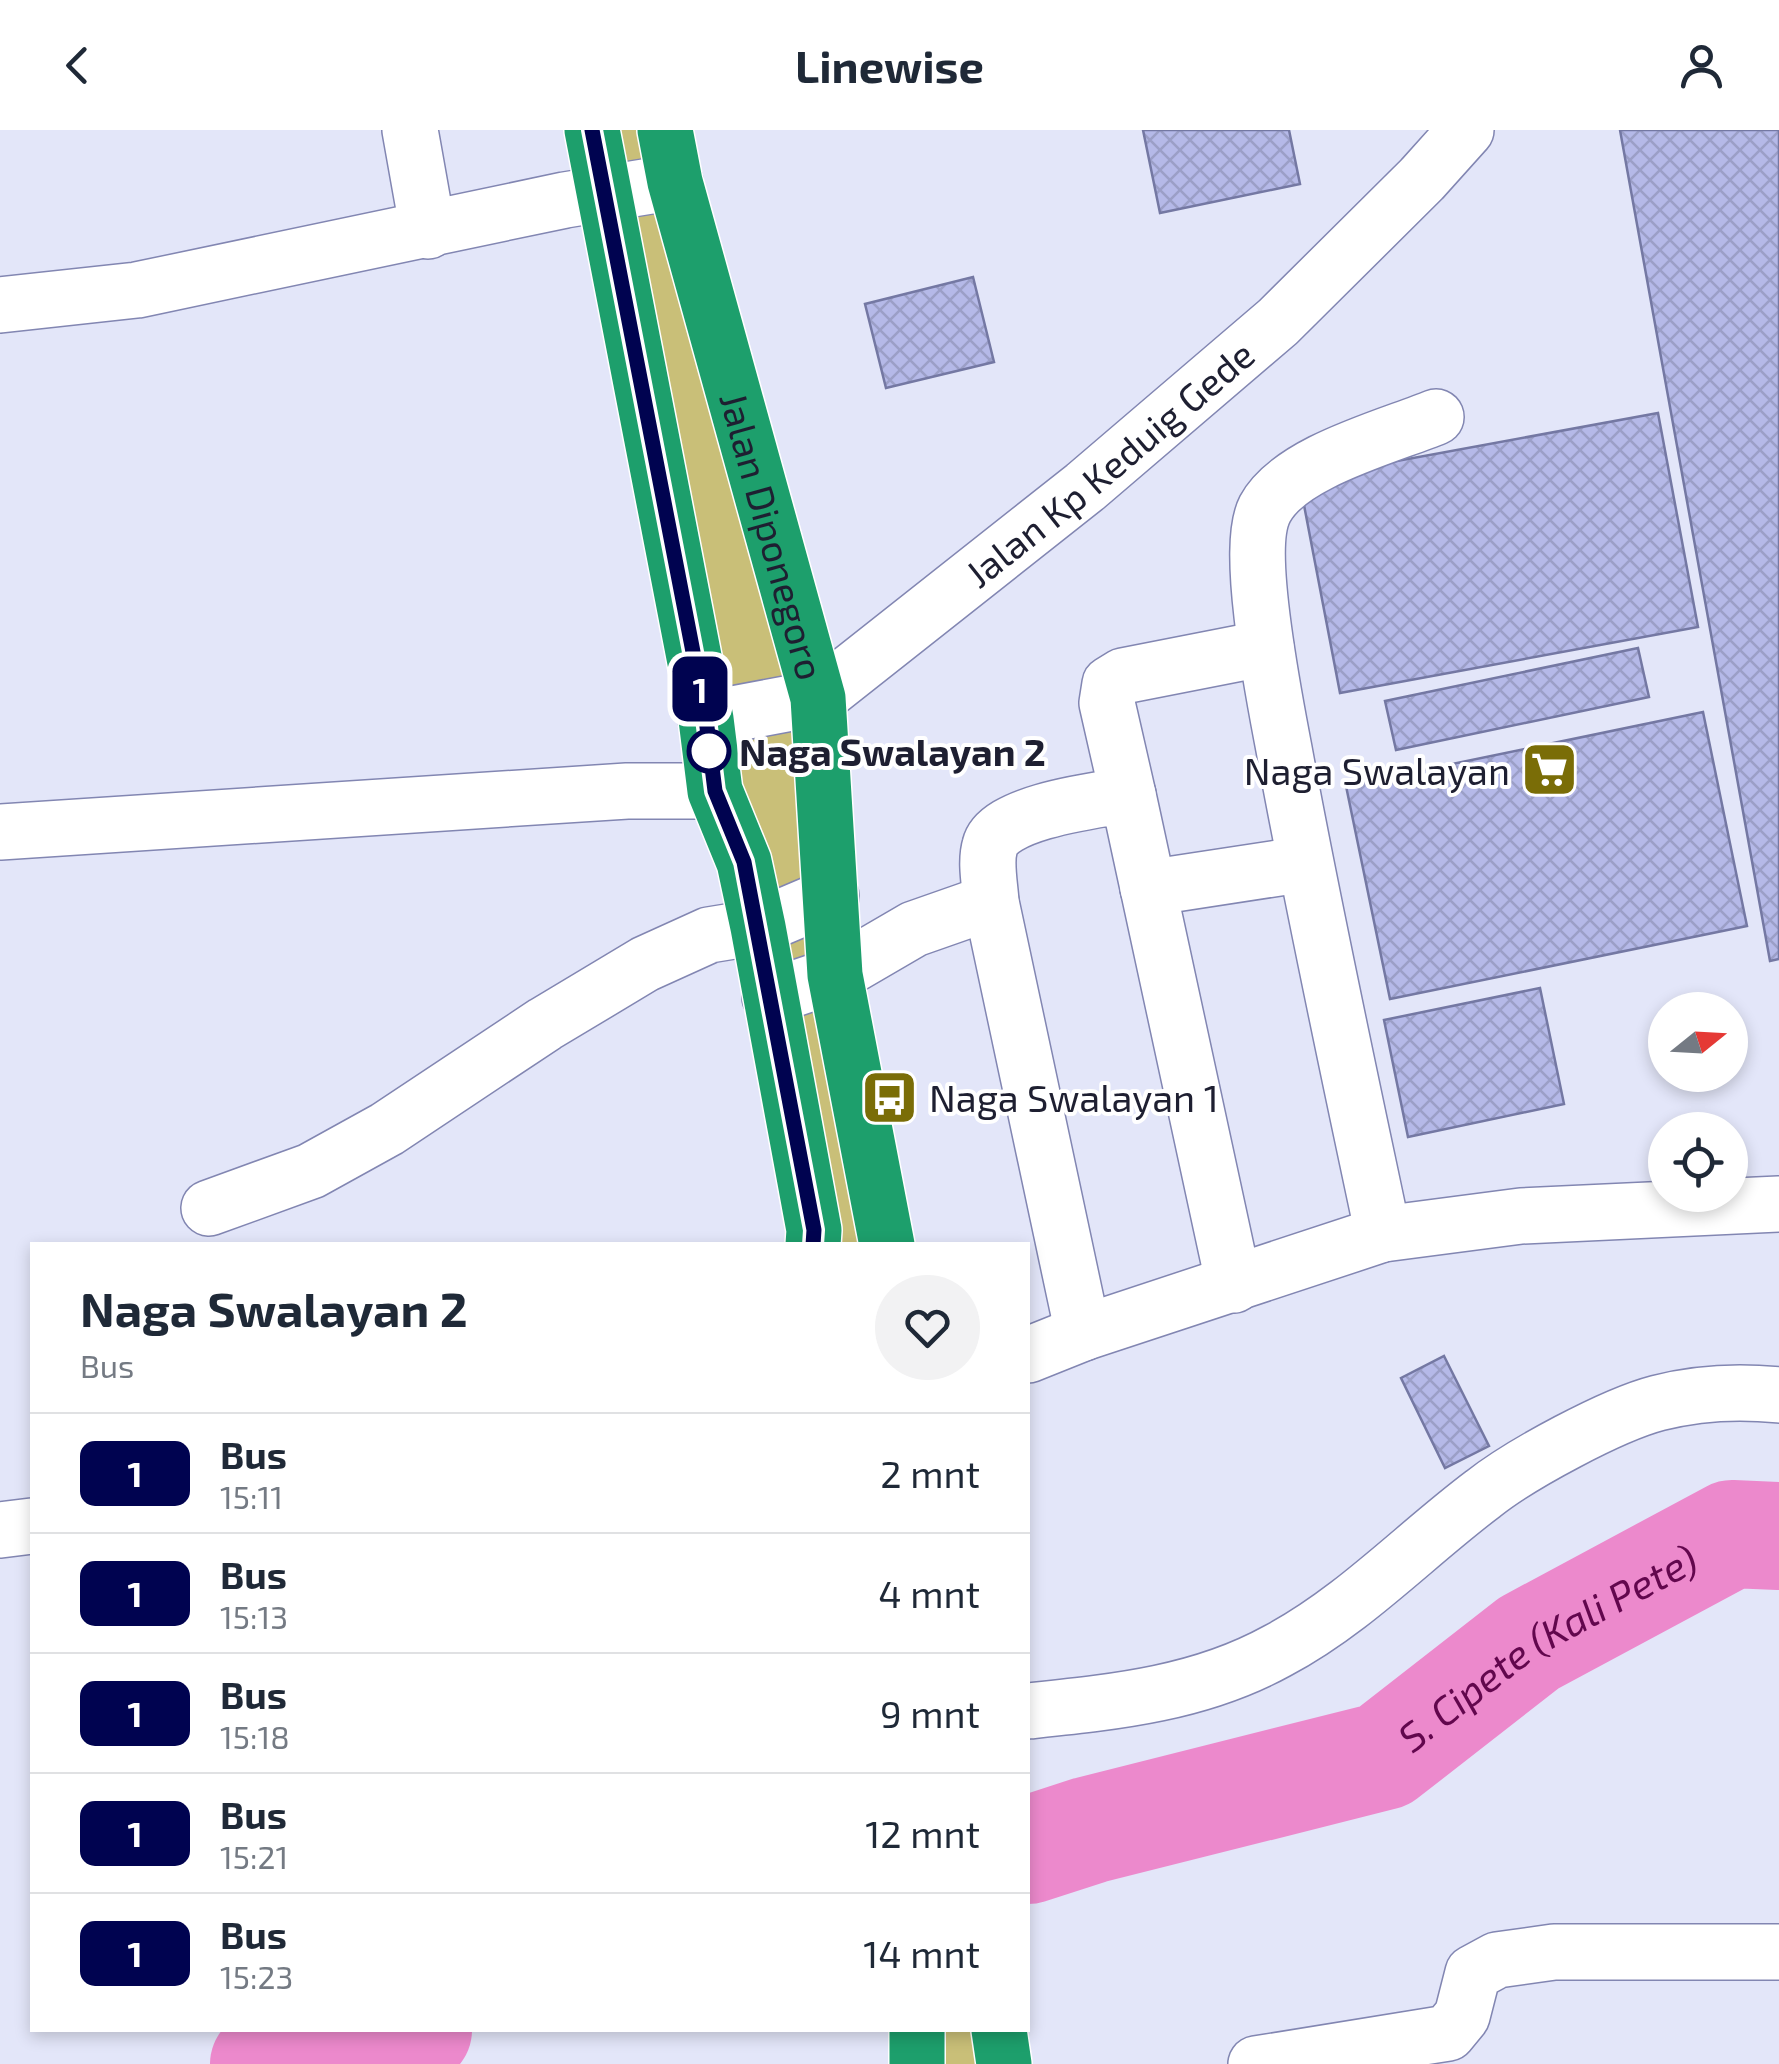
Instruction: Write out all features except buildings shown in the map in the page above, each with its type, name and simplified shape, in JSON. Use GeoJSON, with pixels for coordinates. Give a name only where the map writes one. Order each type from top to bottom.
{"type":"FeatureCollection","features":[{"type":"Feature","properties":{"kind":"highway"},"geometry":{"type":"LineString","coordinates":[[592,130],[706,719],[715,791],[744,862],[813,1242]]}},
{"type":"Feature","properties":{"kind":"highway","name":"Jalan Diponegoro"},"geometry":{"type":"LineString","coordinates":[[670,156],[818,698],[835,976],[886,1242]]}},
{"type":"Feature","properties":{"kind":"street"},"geometry":{"type":"LineString","coordinates":[[410,130],[428,231]]}},
{"type":"Feature","properties":{"kind":"street","name":"Jalan Kp Keduig Gede"},"geometry":{"type":"LineString","coordinates":[[706,719],[818,698],[1085,487],[1278,322],[1466,130]]}},
{"type":"Feature","properties":{"kind":"street"},"geometry":{"type":"LineString","coordinates":[[0,305],[137,290],[602,193],[670,156]]}},
{"type":"Feature","properties":{"kind":"street"},"geometry":{"type":"LineString","coordinates":[[1383,1234],[1305,864],[1266,648],[1258,539],[1264,510],[1282,485],[1306,469],[1436,417]]}},
{"type":"Feature","properties":{"kind":"street"},"geometry":{"type":"LineString","coordinates":[[1234,1285],[1107,703],[1110,684],[1123,676],[1266,648]]}},
{"type":"Feature","properties":{"kind":"street"},"geometry":{"type":"LineString","coordinates":[[0,832],[626,792],[715,791]]}},
{"type":"Feature","properties":{"kind":"street"},"geometry":{"type":"LineString","coordinates":[[1083,1333],[991,902],[989,848],[996,833],[1008,824],[1079,802],[1128,795]]}},
{"type":"Feature","properties":{"kind":"street"},"geometry":{"type":"LineString","coordinates":[[1148,888],[1305,864]]}},
{"type":"Feature","properties":{"kind":"street"},"geometry":{"type":"LineString","coordinates":[[209,1208],[311,1170],[387,1129],[545,1024],[645,964],[709,935],[758,927],[831,896]]}},
{"type":"Feature","properties":{"kind":"street"},"geometry":{"type":"LineString","coordinates":[[770,998],[835,976],[914,929],[991,902]]}},
{"type":"Feature","properties":{"kind":"street"},"geometry":{"type":"LineString","coordinates":[[1030,1354],[1383,1234],[1521,1216],[1779,1204]]}},
{"type":"Feature","properties":{"kind":"street"},"geometry":{"type":"LineString","coordinates":[[1030,1711],[1131,1701],[1214,1680],[1279,1651],[1348,1604],[1486,1491],[1576,1438],[1657,1403],[1742,1391],[1779,1395]]}},
{"type":"Feature","properties":{"kind":"street"},"geometry":{"type":"LineString","coordinates":[[0,1530],[30,1526]]}},
{"type":"Feature","properties":{"kind":"street"},"geometry":{"type":"LineString","coordinates":[[1256,2064],[1448,2033],[1462,2016],[1473,1974],[1497,1960],[1554,1952],[1779,1952]]}},
{"type":"Feature","properties":{"kind":"shaded area"},"geometry":{"type":"Polygon","coordinates":[[[592,130],[665,130],[818,698],[887,1242],[812,1242],[592,130]]]}},
{"type":"Feature","properties":{"kind":"shaded area"},"geometry":{"type":"Polygon","coordinates":[[[917,2032],[999,2032],[1004,2064],[917,2064],[917,2032]]]}},
{"type":"Feature","properties":{"kind":"waterway","name":"S. Cipete (Kali Pete)"},"geometry":{"type":"LineString","coordinates":[[1030,1849],[1090,1830],[1384,1756],[1529,1643],[1732,1534],[1779,1536]]}},
{"type":"Feature","properties":{"kind":"waterway","name":"S. Cipete (Kali Pete)"},"geometry":{"type":"LineString","coordinates":[[264,2064],[409,2032]]}},
{"type":"Feature","properties":{"kind":"bus line","name":"1"},"geometry":{"type":"LineString","coordinates":[[592,130],[706,719],[715,791],[744,862],[813,1242]]}},
{"type":"Feature","properties":{"kind":"place","name":"Naga Swalayan 2"},"geometry":{"type":"Point","coordinates":[709,751]}},
{"type":"Feature","properties":{"kind":"place","name":"Naga Swalayan"},"geometry":{"type":"Point","coordinates":[1549,770]}},
{"type":"Feature","properties":{"kind":"place","name":"Naga Swalayan 1"},"geometry":{"type":"Point","coordinates":[890,1097]}}]}
